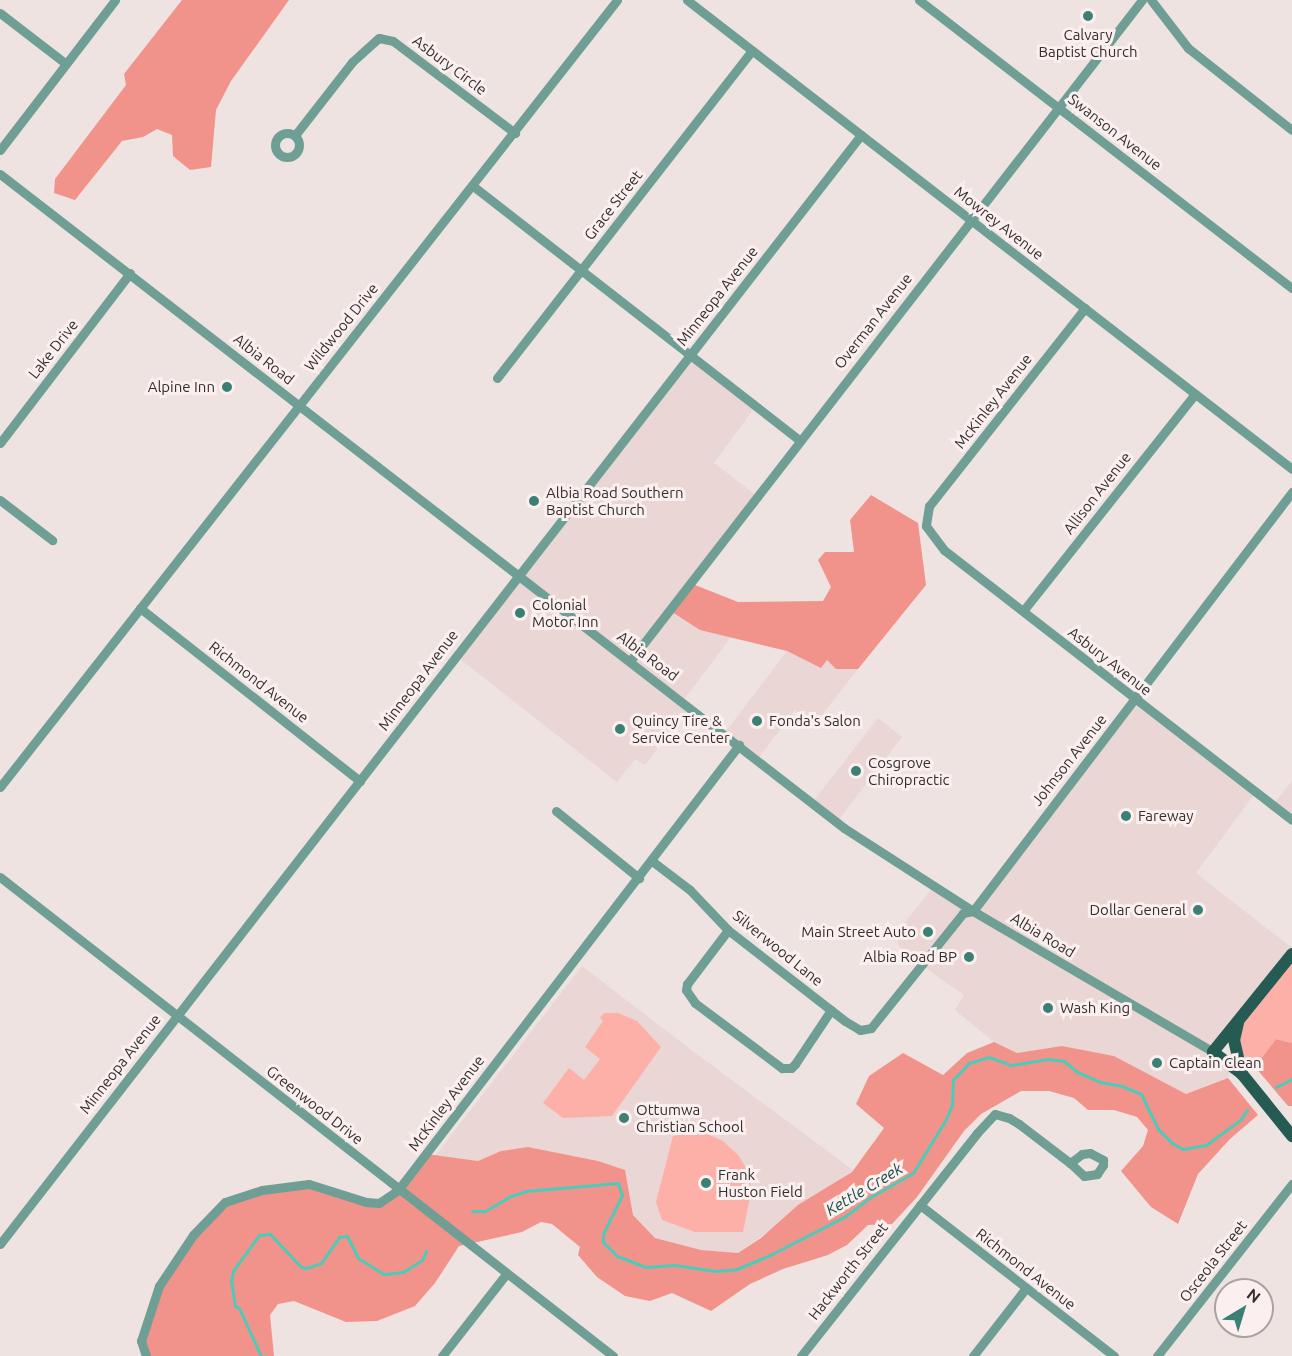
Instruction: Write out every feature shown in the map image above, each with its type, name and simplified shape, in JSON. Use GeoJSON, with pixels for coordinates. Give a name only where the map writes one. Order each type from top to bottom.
{"type":"FeatureCollection","features":[{"type":"Feature","properties":{"kind":"main road"},"geometry":{"type":"LineString","coordinates":[[1213,1052],[1292,954]]}},
{"type":"Feature","properties":{"kind":"main road"},"geometry":{"type":"LineString","coordinates":[[1239,1018],[1234,1040],[1242,1074]]}},
{"type":"Feature","properties":{"kind":"main road","name":"Albia Road"},"geometry":{"type":"LineString","coordinates":[[1213,1052],[1242,1074],[1292,1136]]}},
{"type":"Feature","properties":{"kind":"street"},"geometry":{"type":"LineString","coordinates":[[0,150],[115,0]]}},
{"type":"Feature","properties":{"kind":"street","name":"Wildwood Drive"},"geometry":{"type":"LineString","coordinates":[[0,787],[617,0]]}},
{"type":"Feature","properties":{"kind":"street","name":"Mowrey Avenue"},"geometry":{"type":"LineString","coordinates":[[687,0],[1292,469]]}},
{"type":"Feature","properties":{"kind":"street","name":"Swanson Avenue"},"geometry":{"type":"LineString","coordinates":[[919,0],[1292,288]]}},
{"type":"Feature","properties":{"kind":"street","name":"Overman Avenue"},"geometry":{"type":"LineString","coordinates":[[630,661],[1142,0]]}},
{"type":"Feature","properties":{"kind":"street"},"geometry":{"type":"LineString","coordinates":[[1151,0],[1188,48],[1292,130]]}},
{"type":"Feature","properties":{"kind":"street"},"geometry":{"type":"LineString","coordinates":[[0,13],[65,63]]}},
{"type":"Feature","properties":{"kind":"street","name":"Asbury Circle"},"geometry":{"type":"LineString","coordinates":[[296,134],[352,62],[379,38],[393,41],[515,133]]}},
{"type":"Feature","properties":{"kind":"street","name":"Grace Street"},"geometry":{"type":"LineString","coordinates":[[497,378],[752,50]]}},
{"type":"Feature","properties":{"kind":"street","name":"Minneopa Avenue"},"geometry":{"type":"LineString","coordinates":[[0,1244],[517,575],[690,357],[861,135]]}},
{"type":"Feature","properties":{"kind":"street","name":"Albia Road"},"geometry":{"type":"LineString","coordinates":[[0,174],[844,828],[973,911],[1213,1052]]}},
{"type":"Feature","properties":{"kind":"street"},"geometry":{"type":"LineString","coordinates":[[473,186],[799,440]]}},
{"type":"Feature","properties":{"kind":"street","name":"Lake Drive"},"geometry":{"type":"LineString","coordinates":[[0,442],[130,273]]}},
{"type":"Feature","properties":{"kind":"street","name":"McKinley Avenue"},"geometry":{"type":"LineString","coordinates":[[926,513],[1085,308]]}},
{"type":"Feature","properties":{"kind":"street","name":"Allison Avenue"},"geometry":{"type":"LineString","coordinates":[[1023,611],[1194,394]]}},
{"type":"Feature","properties":{"kind":"street","name":"Johnson Avenue"},"geometry":{"type":"LineString","coordinates":[[860,1030],[871,1028],[963,913],[973,911],[1292,492]]}},
{"type":"Feature","properties":{"kind":"street"},"geometry":{"type":"LineString","coordinates":[[0,500],[52,540]]}},
{"type":"Feature","properties":{"kind":"street","name":"Asbury Avenue"},"geometry":{"type":"LineString","coordinates":[[926,513],[926,526],[944,550],[1292,820]]}},
{"type":"Feature","properties":{"kind":"street","name":"Richmond Avenue"},"geometry":{"type":"LineString","coordinates":[[140,608],[360,781]]}},
{"type":"Feature","properties":{"kind":"street","name":"McKinley Avenue"},"geometry":{"type":"LineString","coordinates":[[146,1356],[141,1341],[159,1286],[193,1235],[225,1202],[262,1190],[309,1184],[366,1202],[379,1203],[398,1190],[739,745]]}},
{"type":"Feature","properties":{"kind":"street"},"geometry":{"type":"LineString","coordinates":[[556,811],[639,878]]}},
{"type":"Feature","properties":{"kind":"street","name":"Silverwood Lane"},"geometry":{"type":"LineString","coordinates":[[652,861],[695,895],[729,930],[860,1030]]}},
{"type":"Feature","properties":{"kind":"street","name":"Greenwood Drive"},"geometry":{"type":"LineString","coordinates":[[0,877],[613,1356]]}},
{"type":"Feature","properties":{"kind":"street"},"geometry":{"type":"LineString","coordinates":[[729,930],[687,984],[686,990],[695,1003],[782,1068],[791,1068],[795,1064],[831,1010]]}},
{"type":"Feature","properties":{"kind":"street","name":"Hackworth Street"},"geometry":{"type":"LineString","coordinates":[[801,1356],[986,1122],[995,1114],[1009,1118],[1070,1163]]}},
{"type":"Feature","properties":{"kind":"street","name":"Osceola Street"},"geometry":{"type":"LineString","coordinates":[[1157,1356],[1292,1184]]}},
{"type":"Feature","properties":{"kind":"street","name":"Richmond Avenue"},"geometry":{"type":"LineString","coordinates":[[920,1205],[1114,1356]]}},
{"type":"Feature","properties":{"kind":"street"},"geometry":{"type":"LineString","coordinates":[[442,1356],[506,1274]]}},
{"type":"Feature","properties":{"kind":"street"},"geometry":{"type":"LineString","coordinates":[[973,1356],[1026,1288]]}},
{"type":"Feature","properties":{"kind":"shaded area"},"geometry":{"type":"Polygon","coordinates":[[[182,0],[289,0],[231,81],[216,110],[211,167],[190,170],[173,156],[172,135],[157,129],[143,137],[122,141],[75,200],[54,193],[55,179],[126,85],[124,74],[182,0]]]}},
{"type":"Feature","properties":{"kind":"shaded area"},"geometry":{"type":"Polygon","coordinates":[[[689,357],[755,407],[714,463],[757,496],[692,577],[700,630],[732,636],[683,701],[690,708],[645,765],[635,759],[617,782],[456,656],[689,357]]]}},
{"type":"Feature","properties":{"kind":"shaded area"},"geometry":{"type":"Polygon","coordinates":[[[871,495],[918,523],[926,585],[858,669],[836,669],[827,660],[821,668],[787,651],[700,630],[669,610],[690,583],[738,602],[823,601],[831,587],[818,560],[825,552],[854,552],[850,520],[871,495]]]}},
{"type":"Feature","properties":{"kind":"shaded area"},"geometry":{"type":"Polygon","coordinates":[[[787,651],[821,667],[827,660],[836,669],[858,669],[814,725],[795,710],[757,760],[724,734],[787,651]]]}},
{"type":"Feature","properties":{"kind":"shaded area"},"geometry":{"type":"Polygon","coordinates":[[[1135,700],[1258,789],[1196,873],[1292,948],[1292,954],[1213,1052],[1233,1067],[1228,1078],[1186,1094],[1114,1056],[1062,1046],[1017,1053],[994,1042],[955,1010],[964,995],[907,955],[899,946],[895,935],[934,886],[973,911],[1135,700]]]}},
{"type":"Feature","properties":{"kind":"shaded area"},"geometry":{"type":"Polygon","coordinates":[[[878,718],[902,737],[837,822],[812,803],[878,718]]]}},
{"type":"Feature","properties":{"kind":"shaded area"},"geometry":{"type":"Polygon","coordinates":[[[1292,781],[1292,820],[1273,805],[1292,781]]]}},
{"type":"Feature","properties":{"kind":"shaded area"},"geometry":{"type":"Polygon","coordinates":[[[1292,954],[1292,1043],[1276,1039],[1255,1067],[1239,1051],[1240,1018],[1292,954]]]}},
{"type":"Feature","properties":{"kind":"shaded area","name":"Ottumwa Christian School"},"geometry":{"type":"Polygon","coordinates":[[[582,966],[853,1170],[738,1253],[701,1250],[655,1238],[633,1215],[625,1171],[598,1161],[528,1147],[478,1161],[435,1156],[582,966]]]}},
{"type":"Feature","properties":{"kind":"shaded area"},"geometry":{"type":"Polygon","coordinates":[[[604,1013],[618,1013],[637,1021],[661,1047],[612,1116],[563,1118],[543,1103],[569,1068],[584,1080],[600,1059],[585,1047],[603,1021],[600,1018],[604,1013]]]}},
{"type":"Feature","properties":{"kind":"shaded area"},"geometry":{"type":"Polygon","coordinates":[[[1276,1039],[1292,1043],[1292,1106],[1288,1106],[1255,1067],[1276,1039]]]}},
{"type":"Feature","properties":{"kind":"shaded area"},"geometry":{"type":"Polygon","coordinates":[[[994,1042],[1017,1053],[1062,1046],[1114,1056],[1186,1094],[1228,1078],[1258,1115],[1230,1139],[1198,1174],[1178,1224],[1151,1207],[1121,1171],[1143,1146],[1148,1130],[1137,1117],[1114,1110],[1088,1110],[1074,1098],[1049,1091],[1021,1091],[981,1114],[964,1131],[917,1197],[892,1224],[868,1225],[847,1245],[828,1255],[783,1269],[750,1284],[711,1311],[672,1293],[650,1301],[625,1296],[597,1277],[578,1255],[580,1247],[552,1224],[541,1222],[522,1232],[459,1246],[435,1283],[415,1306],[377,1321],[346,1322],[294,1301],[278,1304],[270,1315],[274,1356],[146,1356],[141,1341],[149,1311],[175,1259],[225,1202],[309,1184],[379,1203],[426,1154],[478,1161],[501,1151],[528,1147],[598,1161],[625,1170],[633,1215],[655,1238],[701,1250],[738,1253],[761,1238],[798,1205],[852,1172],[884,1128],[856,1104],[869,1076],[903,1053],[943,1075],[967,1053],[994,1042]]]}},
{"type":"Feature","properties":{"kind":"shaded area","name":"Frank Huston Field"},"geometry":{"type":"Polygon","coordinates":[[[705,1133],[723,1141],[739,1156],[749,1173],[751,1192],[743,1232],[695,1232],[662,1220],[656,1202],[673,1136],[705,1133]]]}},
{"type":"Feature","properties":{"kind":"waterway","name":"Kettle Creek"},"geometry":{"type":"LineString","coordinates":[[472,1211],[485,1211],[511,1196],[526,1191],[618,1183],[622,1195],[603,1234],[603,1242],[617,1256],[645,1267],[675,1265],[716,1271],[737,1269],[770,1255],[846,1216],[869,1198],[913,1173],[945,1121],[952,1105],[953,1080],[969,1063],[989,1057],[1011,1065],[1048,1059],[1064,1061],[1077,1072],[1100,1082],[1122,1086],[1141,1094],[1158,1129],[1172,1143],[1183,1149],[1206,1145],[1240,1120],[1247,1110]]}},
{"type":"Feature","properties":{"kind":"waterway","name":"Kettle Creek"},"geometry":{"type":"LineString","coordinates":[[1276,1087],[1292,1079]]}},
{"type":"Feature","properties":{"kind":"waterway","name":"Kettle Creek"},"geometry":{"type":"LineString","coordinates":[[261,1356],[239,1308],[235,1306],[231,1282],[233,1271],[259,1235],[270,1234],[301,1267],[306,1268],[321,1263],[339,1237],[347,1236],[358,1258],[384,1274],[403,1272],[422,1260],[426,1251]]}},
{"type":"Feature","properties":{"kind":"place","name":"Calvary Baptist Church"},"geometry":{"type":"Point","coordinates":[1088,16]}},
{"type":"Feature","properties":{"kind":"place","name":"Alpine Inn"},"geometry":{"type":"Point","coordinates":[227,387]}},
{"type":"Feature","properties":{"kind":"place","name":"Albia Road Southern Baptist Church"},"geometry":{"type":"Point","coordinates":[534,501]}},
{"type":"Feature","properties":{"kind":"place","name":"Colonial Motor Inn"},"geometry":{"type":"Point","coordinates":[520,613]}},
{"type":"Feature","properties":{"kind":"place","name":"Fonda's Salon"},"geometry":{"type":"Point","coordinates":[757,721]}},
{"type":"Feature","properties":{"kind":"place","name":"Quincy Tire & Service Center"},"geometry":{"type":"Point","coordinates":[620,729]}},
{"type":"Feature","properties":{"kind":"place","name":"Cosgrove Chiropractic"},"geometry":{"type":"Point","coordinates":[856,771]}},
{"type":"Feature","properties":{"kind":"place","name":"Fareway"},"geometry":{"type":"Point","coordinates":[1126,816]}},
{"type":"Feature","properties":{"kind":"place","name":"Dollar General"},"geometry":{"type":"Point","coordinates":[1198,910]}},
{"type":"Feature","properties":{"kind":"place","name":"Main Street Auto"},"geometry":{"type":"Point","coordinates":[928,932]}},
{"type":"Feature","properties":{"kind":"place","name":"Albia Road BP"},"geometry":{"type":"Point","coordinates":[969,957]}},
{"type":"Feature","properties":{"kind":"place","name":"Wash King"},"geometry":{"type":"Point","coordinates":[1048,1008]}},
{"type":"Feature","properties":{"kind":"place","name":"Captain Clean"},"geometry":{"type":"Point","coordinates":[1157,1063]}},
{"type":"Feature","properties":{"kind":"place","name":"Ottumwa Christian School"},"geometry":{"type":"Point","coordinates":[624,1118]}},
{"type":"Feature","properties":{"kind":"place","name":"Frank Huston Field"},"geometry":{"type":"Point","coordinates":[706,1183]}}]}
